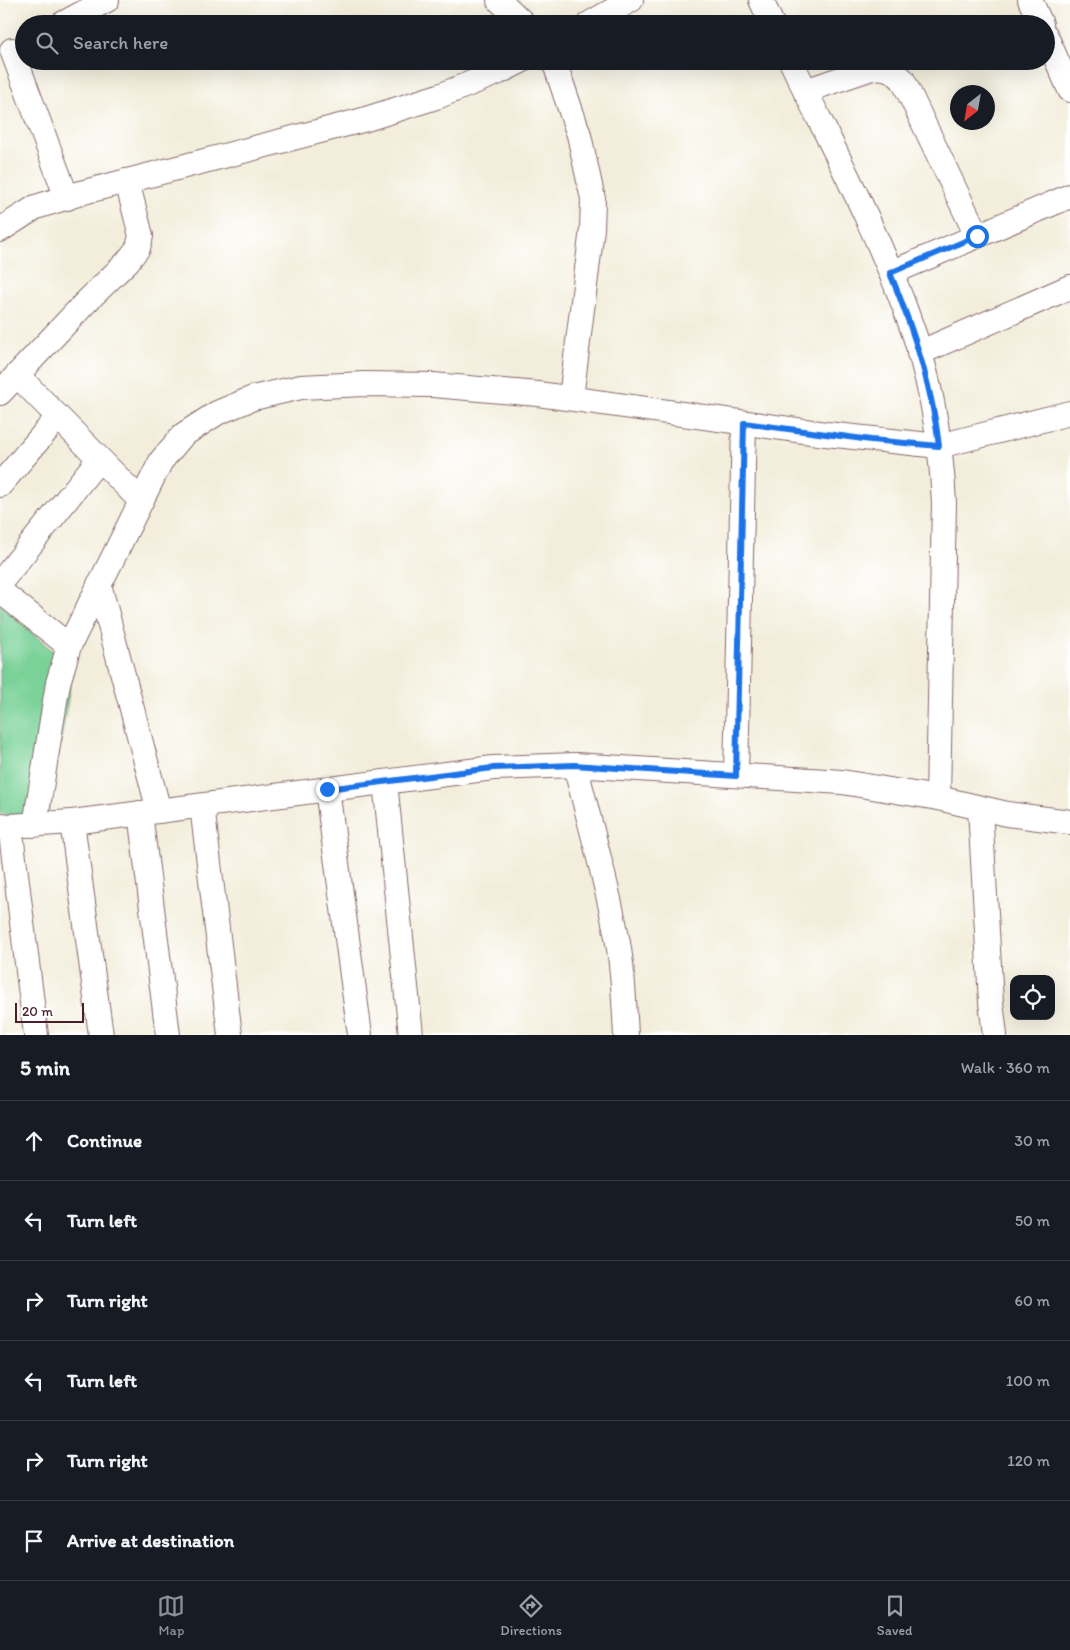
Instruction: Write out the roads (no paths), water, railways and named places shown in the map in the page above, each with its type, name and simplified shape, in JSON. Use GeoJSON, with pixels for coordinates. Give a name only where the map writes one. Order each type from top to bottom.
{"type":"FeatureCollection","features":[{"type":"Feature","properties":{"kind":"street"},"geometry":{"type":"LineString","coordinates":[[79,15],[107,0]]}},
{"type":"Feature","properties":{"kind":"street"},"geometry":{"type":"LineString","coordinates":[[499,0],[515,15]]}},
{"type":"Feature","properties":{"kind":"street"},"geometry":{"type":"LineString","coordinates":[[761,0],[768,15]]}},
{"type":"Feature","properties":{"kind":"street"},"geometry":{"type":"LineString","coordinates":[[1030,0],[1037,15]]}},
{"type":"Feature","properties":{"kind":"street"},"geometry":{"type":"LineString","coordinates":[[601,15],[617,3]]}},
{"type":"Feature","properties":{"kind":"street"},"geometry":{"type":"LineString","coordinates":[[1055,56],[1070,90]]}},
{"type":"Feature","properties":{"kind":"street"},"geometry":{"type":"LineString","coordinates":[[19,70],[66,198]]}},
{"type":"Feature","properties":{"kind":"street"},"geometry":{"type":"LineString","coordinates":[[0,230],[36,207],[127,181],[363,120],[439,96],[503,70]]}},
{"type":"Feature","properties":{"kind":"street"},"geometry":{"type":"LineString","coordinates":[[557,70],[579,135],[593,199],[592,229],[571,398]]}},
{"type":"Feature","properties":{"kind":"street"},"geometry":{"type":"LineString","coordinates":[[794,70],[846,172],[908,315],[937,426],[944,504],[938,798]]}},
{"type":"Feature","properties":{"kind":"street"},"geometry":{"type":"LineString","coordinates":[[805,91],[866,70]]}},
{"type":"Feature","properties":{"kind":"street"},"geometry":{"type":"LineString","coordinates":[[890,70],[903,80],[977,236]]}},
{"type":"Feature","properties":{"kind":"street"},"geometry":{"type":"LineString","coordinates":[[0,393],[127,262],[138,248],[141,236],[127,181]]}},
{"type":"Feature","properties":{"kind":"street"},"geometry":{"type":"LineString","coordinates":[[890,273],[1070,196]]}},
{"type":"Feature","properties":{"kind":"street"},"geometry":{"type":"LineString","coordinates":[[919,352],[1070,287]]}},
{"type":"Feature","properties":{"kind":"street"},"geometry":{"type":"LineString","coordinates":[[17,375],[141,501]]}},
{"type":"Feature","properties":{"kind":"street"},"geometry":{"type":"LineString","coordinates":[[35,825],[58,683],[68,646],[161,461],[183,435],[217,412],[253,398],[302,387],[364,384],[433,385],[538,394],[871,440],[939,446],[1070,413]]}},
{"type":"Feature","properties":{"kind":"street"},"geometry":{"type":"LineString","coordinates":[[0,485],[58,417]]}},
{"type":"Feature","properties":{"kind":"street"},"geometry":{"type":"LineString","coordinates":[[736,776],[744,423]]}},
{"type":"Feature","properties":{"kind":"street"},"geometry":{"type":"LineString","coordinates":[[0,583],[99,458]]}},
{"type":"Feature","properties":{"kind":"street"},"geometry":{"type":"LineString","coordinates":[[99,584],[149,812],[168,1035]]}},
{"type":"Feature","properties":{"kind":"street"},"geometry":{"type":"LineString","coordinates":[[0,591],[68,646]]}},
{"type":"Feature","properties":{"kind":"street"},"geometry":{"type":"LineString","coordinates":[[574,765],[603,874],[616,934],[624,990],[626,1035]]}},
{"type":"Feature","properties":{"kind":"street"},"geometry":{"type":"LineString","coordinates":[[36,1035],[5,826],[72,822],[493,768],[574,765],[842,782],[938,798],[1007,814],[1070,822]]}},
{"type":"Feature","properties":{"kind":"street"},"geometry":{"type":"LineString","coordinates":[[385,782],[411,1035]]}},
{"type":"Feature","properties":{"kind":"street"},"geometry":{"type":"LineString","coordinates":[[327,789],[360,1035]]}},
{"type":"Feature","properties":{"kind":"street"},"geometry":{"type":"LineString","coordinates":[[202,806],[230,1035]]}},
{"type":"Feature","properties":{"kind":"street"},"geometry":{"type":"LineString","coordinates":[[980,808],[991,1002],[995,1035]]}},
{"type":"Feature","properties":{"kind":"street"},"geometry":{"type":"LineString","coordinates":[[72,822],[101,1035]]}}]}
